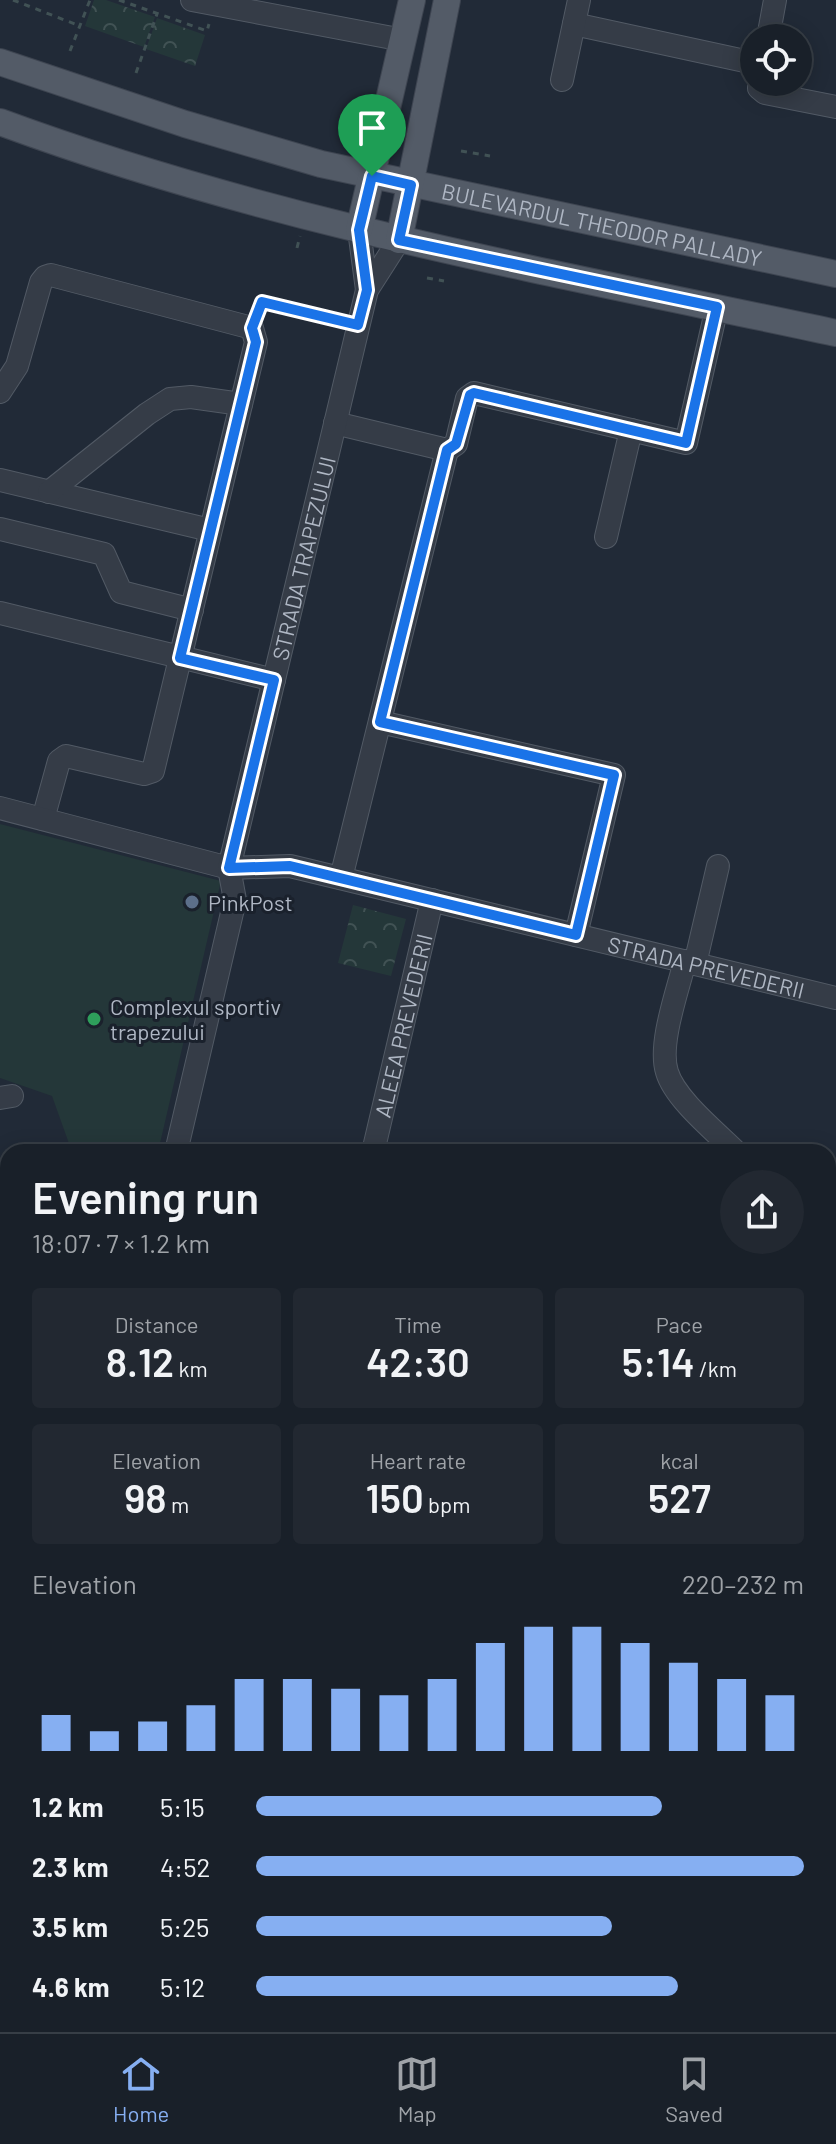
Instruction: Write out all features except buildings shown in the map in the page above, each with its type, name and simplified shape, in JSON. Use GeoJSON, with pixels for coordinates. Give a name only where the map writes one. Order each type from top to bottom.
{"type":"FeatureCollection","features":[{"type":"Feature","properties":{"kind":"main road"},"geometry":{"type":"LineString","coordinates":[[359,230],[412,0]]}},
{"type":"Feature","properties":{"kind":"main road"},"geometry":{"type":"LineString","coordinates":[[399,240],[447,0]]}},
{"type":"Feature","properties":{"kind":"main road","name":"BULEVARDUL THEODOR PALLADY"},"geometry":{"type":"LineString","coordinates":[[0,62],[185,124],[372,176],[836,274]]}},
{"type":"Feature","properties":{"kind":"main road"},"geometry":{"type":"LineString","coordinates":[[0,122],[164,177],[359,230],[836,333]]}},
{"type":"Feature","properties":{"kind":"street"},"geometry":{"type":"LineString","coordinates":[[192,0],[403,40]]}},
{"type":"Feature","properties":{"kind":"street"},"geometry":{"type":"LineString","coordinates":[[562,80],[579,0]]}},
{"type":"Feature","properties":{"kind":"street"},"geometry":{"type":"LineString","coordinates":[[771,24],[775,0]]}},
{"type":"Feature","properties":{"kind":"street"},"geometry":{"type":"LineString","coordinates":[[574,24],[740,60]]}},
{"type":"Feature","properties":{"kind":"street"},"geometry":{"type":"LineString","coordinates":[[780,96],[836,107]]}},
{"type":"Feature","properties":{"kind":"street","name":"STRADA TRAPEZULUI"},"geometry":{"type":"LineString","coordinates":[[359,230],[367,290]]}},
{"type":"Feature","properties":{"kind":"street","name":"STRADA TRAPEZULUI"},"geometry":{"type":"LineString","coordinates":[[178,1144],[235,900],[229,868],[358,325],[367,290],[399,240]]}},
{"type":"Feature","properties":{"kind":"street"},"geometry":{"type":"LineString","coordinates":[[0,392],[17,366],[41,282],[51,275],[252,328],[256,342],[153,771],[144,774],[66,756],[59,761],[43,819]]}},
{"type":"Feature","properties":{"kind":"street"},"geometry":{"type":"LineString","coordinates":[[341,878],[447,450],[456,444],[467,398],[474,393],[686,443],[717,307]]}},
{"type":"Feature","properties":{"kind":"street"},"geometry":{"type":"LineString","coordinates":[[49,492],[170,399],[191,397],[241,404]]}},
{"type":"Feature","properties":{"kind":"street"},"geometry":{"type":"LineString","coordinates":[[335,423],[447,450]]}},
{"type":"Feature","properties":{"kind":"street"},"geometry":{"type":"LineString","coordinates":[[606,537],[631,430]]}},
{"type":"Feature","properties":{"kind":"street"},"geometry":{"type":"LineString","coordinates":[[0,480],[210,530]]}},
{"type":"Feature","properties":{"kind":"street"},"geometry":{"type":"LineString","coordinates":[[0,529],[104,554],[121,592],[192,610]]}},
{"type":"Feature","properties":{"kind":"street"},"geometry":{"type":"LineString","coordinates":[[0,613],[274,680]]}},
{"type":"Feature","properties":{"kind":"street"},"geometry":{"type":"LineString","coordinates":[[380,722],[614,775],[576,935]]}},
{"type":"Feature","properties":{"kind":"street","name":"STRADA PREVEDERII"},"geometry":{"type":"LineString","coordinates":[[0,808],[229,868],[283,865],[836,998]]}},
{"type":"Feature","properties":{"kind":"street"},"geometry":{"type":"LineString","coordinates":[[718,866],[665,1050],[667,1075],[676,1090],[727,1144]]}},
{"type":"Feature","properties":{"kind":"street","name":"ALEEA PREVEDERII"},"geometry":{"type":"LineString","coordinates":[[375,1144],[432,900]]}},
{"type":"Feature","properties":{"kind":"path"},"geometry":{"type":"LineString","coordinates":[[13,0],[80,26]]}},
{"type":"Feature","properties":{"kind":"path"},"geometry":{"type":"LineString","coordinates":[[70,51],[90,0]]}},
{"type":"Feature","properties":{"kind":"path"},"geometry":{"type":"LineString","coordinates":[[119,0],[207,31],[218,5]]}},
{"type":"Feature","properties":{"kind":"path"},"geometry":{"type":"LineString","coordinates":[[136,73],[157,14]]}},
{"type":"Feature","properties":{"kind":"path"},"geometry":{"type":"LineString","coordinates":[[461,151],[490,156]]}},
{"type":"Feature","properties":{"kind":"path"},"geometry":{"type":"LineString","coordinates":[[427,278],[444,281]]}},
{"type":"Feature","properties":{"kind":"path"},"geometry":{"type":"LineString","coordinates":[[252,328],[262,302],[358,325]]}},
{"type":"Feature","properties":{"kind":"green space"},"geometry":{"type":"Polygon","coordinates":[[[94,0],[106,0],[155,17],[144,47],[85,26],[94,0]]]}},
{"type":"Feature","properties":{"kind":"green space"},"geometry":{"type":"Polygon","coordinates":[[[157,18],[205,35],[195,66],[146,49],[157,18]]]}},
{"type":"Feature","properties":{"kind":"green space","name":"Complexul sportiv trapezului"},"geometry":{"type":"Polygon","coordinates":[[[0,824],[221,881],[160,1144],[69,1144],[52,1096],[0,1078],[0,824]]]}},
{"type":"Feature","properties":{"kind":"green space"},"geometry":{"type":"Polygon","coordinates":[[[353,905],[406,919],[391,976],[338,963],[353,905]]]}},
{"type":"Feature","properties":{"kind":"place","name":"PinkPost"},"geometry":{"type":"Point","coordinates":[192,902]}},
{"type":"Feature","properties":{"kind":"place","name":"Complexul sportiv trapezului"},"geometry":{"type":"Point","coordinates":[94,1019]}},
{"type":"Feature","properties":{"kind":"route"},"geometry":{"type":"LineString","coordinates":[[372,176],[411,185],[399,240],[717,307],[686,443],[474,393],[467,398],[456,444],[447,450],[380,722],[614,775],[576,935],[290,866],[229,868],[274,680],[180,658],[256,342],[252,328],[262,302],[358,325],[367,290],[359,230],[372,176]]}}]}
